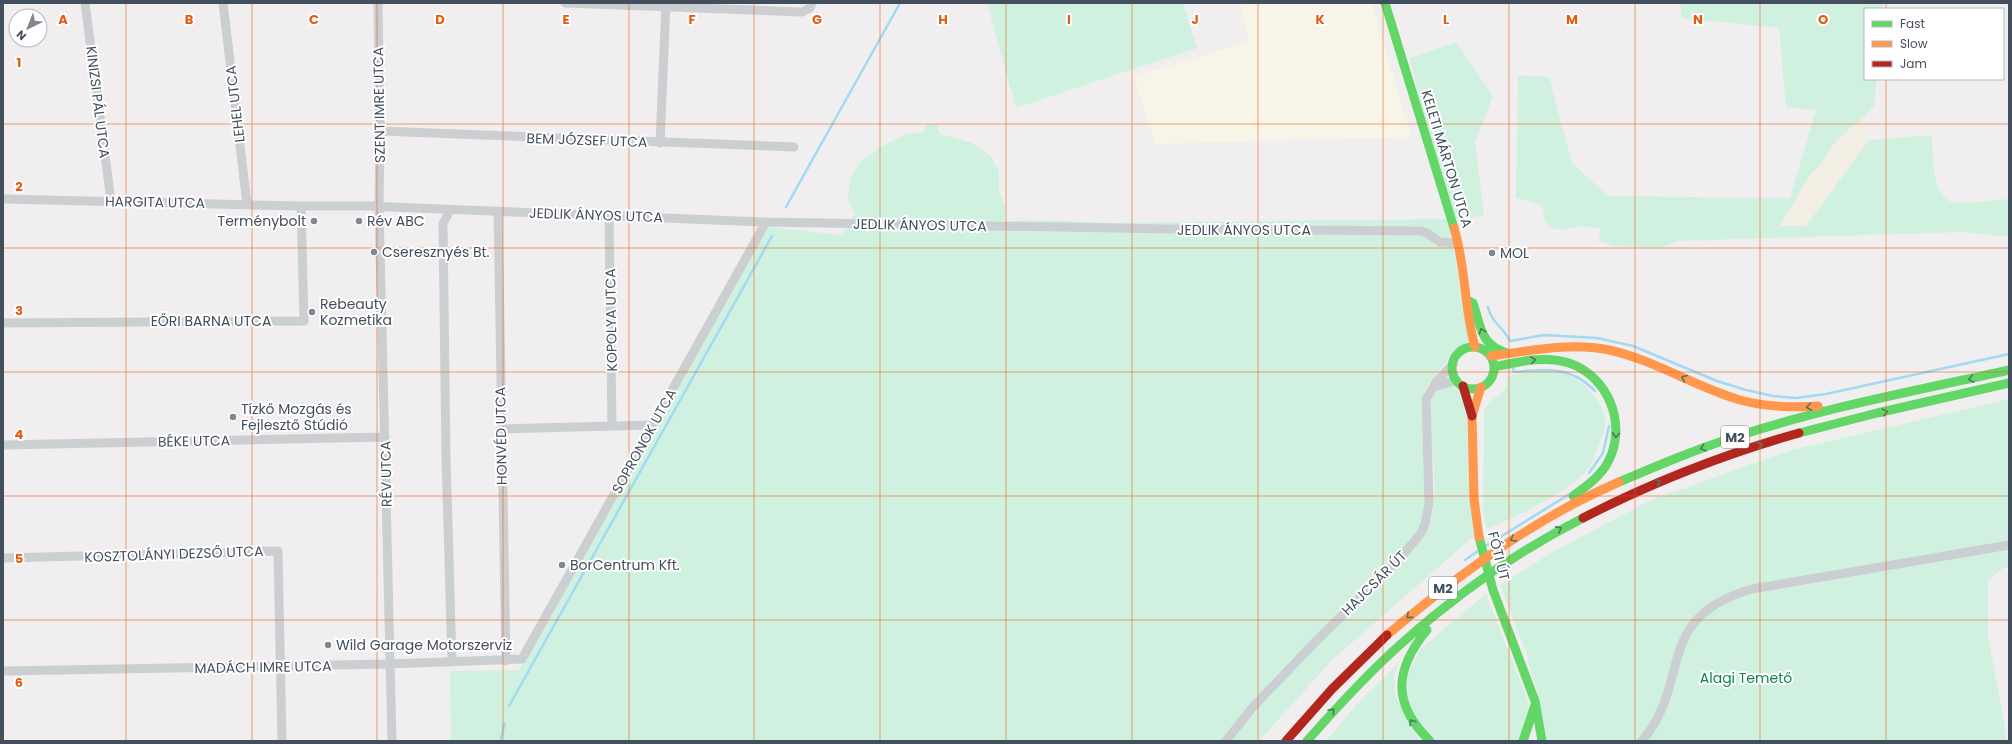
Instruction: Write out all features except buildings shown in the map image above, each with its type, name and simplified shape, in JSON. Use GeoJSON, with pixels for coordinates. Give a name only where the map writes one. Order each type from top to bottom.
{"type":"FeatureCollection","features":[{"type":"Feature","properties":{"kind":"main road","name":"KELETI MÁRTON UTCA"},"geometry":{"type":"LineString","coordinates":[[1385,3],[1429,143],[1458,243],[1471,347]]}},
{"type":"Feature","properties":{"kind":"main road"},"geometry":{"type":"LineString","coordinates":[[1466,300],[1473,303],[1485,340],[1497,350],[1507,353]]}},
{"type":"Feature","properties":{"kind":"main road"},"geometry":{"type":"LineString","coordinates":[[1491,356],[1566,345],[1593,347],[1637,358],[1713,391],[1751,404],[1794,409],[1837,403],[1862,404]]}},
{"type":"Feature","properties":{"kind":"main road"},"geometry":{"type":"LineString","coordinates":[[1460,383],[1473,389],[1481,387],[1490,381],[1494,367],[1491,356],[1487,351],[1471,347],[1459,352],[1453,364],[1453,371],[1460,383],[1472,416]]}},
{"type":"Feature","properties":{"kind":"main road"},"geometry":{"type":"LineString","coordinates":[[1494,367],[1550,359],[1567,362],[1589,373],[1599,383],[1611,400],[1615,412],[1616,437],[1610,459],[1593,480],[1547,518]]}},
{"type":"Feature","properties":{"kind":"main road","name":"M2"},"geometry":{"type":"LineString","coordinates":[[1286,741],[1350,670],[1412,613],[1442,589],[1494,551],[1547,518],[1612,484],[1676,457],[1740,435],[1862,404],[2009,370]]}},
{"type":"Feature","properties":{"kind":"main road","name":"M2"},"geometry":{"type":"LineString","coordinates":[[1307,741],[1334,709],[1375,668],[1404,640],[1456,596],[1500,565],[1553,533],[1622,496],[1684,471],[1746,449],[1823,426],[2009,383]]}},
{"type":"Feature","properties":{"kind":"main road","name":"FÓTI ÚT"},"geometry":{"type":"LineString","coordinates":[[1481,387],[1472,416],[1474,499],[1478,534],[1493,590],[1535,705],[1542,741]]}},
{"type":"Feature","properties":{"kind":"main road"},"geometry":{"type":"LineString","coordinates":[[1430,741],[1416,729],[1404,704],[1401,685],[1403,672],[1408,656],[1415,642],[1444,614],[1456,596]]}},
{"type":"Feature","properties":{"kind":"main road"},"geometry":{"type":"LineString","coordinates":[[1523,741],[1535,705]]}},
{"type":"Feature","properties":{"kind":"main road"},"geometry":{"type":"LineString","coordinates":[[1536,741],[1540,726]]}},
{"type":"Feature","properties":{"kind":"street","name":"KINIZSI PÁL UTCA"},"geometry":{"type":"LineString","coordinates":[[85,3],[111,201]]}},
{"type":"Feature","properties":{"kind":"street","name":"LEHEL UTCA"},"geometry":{"type":"LineString","coordinates":[[223,3],[247,204]]}},
{"type":"Feature","properties":{"kind":"street","name":"SZENT IMRE UTCA"},"geometry":{"type":"LineString","coordinates":[[378,3],[380,131],[379,207]]}},
{"type":"Feature","properties":{"kind":"street"},"geometry":{"type":"LineString","coordinates":[[565,3],[666,5],[802,12],[810,8],[812,3]]}},
{"type":"Feature","properties":{"kind":"street"},"geometry":{"type":"LineString","coordinates":[[660,143],[666,5]]}},
{"type":"Feature","properties":{"kind":"street","name":"BEM JÓZSEF UTCA"},"geometry":{"type":"LineString","coordinates":[[380,131],[794,147]]}},
{"type":"Feature","properties":{"kind":"street","name":"HARGITA UTCA"},"geometry":{"type":"LineString","coordinates":[[3,199],[379,207]]}},
{"type":"Feature","properties":{"kind":"street","name":"EŐRI BARNA UTCA"},"geometry":{"type":"LineString","coordinates":[[3,323],[304,321],[301,206]]}},
{"type":"Feature","properties":{"kind":"street","name":"JEDLIK ÁNYOS UTCA"},"geometry":{"type":"LineString","coordinates":[[379,207],[766,222],[1137,229],[1421,231],[1427,232],[1440,242],[1458,243]]}},
{"type":"Feature","properties":{"kind":"street","name":"RÉV UTCA"},"geometry":{"type":"LineString","coordinates":[[379,207],[392,741]]}},
{"type":"Feature","properties":{"kind":"street"},"geometry":{"type":"LineString","coordinates":[[450,210],[443,224],[446,457],[452,662]]}},
{"type":"Feature","properties":{"kind":"street","name":"HONVÉD UTCA"},"geometry":{"type":"LineString","coordinates":[[498,212],[506,661]]}},
{"type":"Feature","properties":{"kind":"street","name":"KOPOLYA UTCA"},"geometry":{"type":"LineString","coordinates":[[609,215],[612,425]]}},
{"type":"Feature","properties":{"kind":"street","name":"SOPRONOK UTCA"},"geometry":{"type":"LineString","coordinates":[[522,659],[766,222]]}},
{"type":"Feature","properties":{"kind":"street","name":"HAJCSÁR ÚT"},"geometry":{"type":"LineString","coordinates":[[1226,741],[1258,702],[1318,639],[1403,555],[1421,533],[1426,524],[1429,503],[1425,404],[1433,388],[1453,364]]}},
{"type":"Feature","properties":{"kind":"street"},"geometry":{"type":"LineString","coordinates":[[1433,388],[1460,383]]}},
{"type":"Feature","properties":{"kind":"street"},"geometry":{"type":"LineString","coordinates":[[501,429],[653,425]]}},
{"type":"Feature","properties":{"kind":"street","name":"BÉKE UTCA"},"geometry":{"type":"LineString","coordinates":[[3,445],[385,438]]}},
{"type":"Feature","properties":{"kind":"street"},"geometry":{"type":"LineString","coordinates":[[1642,741],[1652,728],[1665,700],[1679,647],[1686,634],[1703,613],[1718,602],[1752,589],[2009,545]]}},
{"type":"Feature","properties":{"kind":"street","name":"KOSZTOLÁNYI DEZSŐ UTCA"},"geometry":{"type":"LineString","coordinates":[[3,558],[278,551],[280,666]]}},
{"type":"Feature","properties":{"kind":"street","name":"MADÁCH IMRE UTCA"},"geometry":{"type":"LineString","coordinates":[[3,671],[390,664],[506,661],[522,659]]}},
{"type":"Feature","properties":{"kind":"street"},"geometry":{"type":"LineString","coordinates":[[280,666],[282,741]]}},
{"type":"Feature","properties":{"kind":"shaded area"},"geometry":{"type":"Polygon","coordinates":[[[1253,3],[1372,3],[1411,137],[1155,144],[1134,77],[1249,41],[1240,7],[1253,3]]]}},
{"type":"Feature","properties":{"kind":"green space"},"geometry":{"type":"Polygon","coordinates":[[[987,3],[1183,3],[1197,48],[1016,108],[987,3]]]}},
{"type":"Feature","properties":{"kind":"green space"},"geometry":{"type":"Polygon","coordinates":[[[1680,3],[1882,3],[1883,8],[1864,8],[1864,80],[1877,80],[1874,105],[1866,115],[1836,141],[1818,168],[1811,173],[1806,226],[1869,140],[1932,135],[1933,163],[1937,184],[1941,192],[1946,198],[1953,202],[2009,199],[2009,237],[1964,232],[1677,241],[1661,248],[1613,246],[1599,241],[1600,229],[1580,226],[1562,230],[1549,227],[1545,220],[1542,205],[1516,198],[1518,75],[1549,77],[1572,163],[1608,196],[1790,198],[1816,110],[1786,107],[1779,28],[1682,18],[1680,3]]]}},
{"type":"Feature","properties":{"kind":"green space"},"geometry":{"type":"Polygon","coordinates":[[[1456,42],[1493,96],[1475,142],[1484,216],[1449,219],[1468,340],[1467,348],[1455,350],[1425,389],[1421,404],[1427,530],[1434,505],[1434,473],[1429,412],[1430,406],[1437,391],[1441,387],[1451,384],[1458,385],[1467,404],[1474,536],[1332,660],[1259,741],[451,741],[450,671],[519,670],[768,227],[842,235],[855,214],[848,201],[850,178],[861,161],[881,147],[905,134],[924,132],[926,125],[937,123],[940,134],[972,143],[991,156],[999,172],[999,189],[1006,210],[1004,221],[1047,220],[1110,223],[1448,219],[1410,58],[1456,42]]]}},
{"type":"Feature","properties":{"kind":"green space"},"geometry":{"type":"Polygon","coordinates":[[[1532,372],[1559,372],[1577,380],[1591,392],[1602,408],[1605,416],[1604,430],[1596,453],[1590,464],[1586,471],[1577,479],[1566,488],[1539,504],[1486,529],[1483,510],[1484,412],[1490,402],[1504,390],[1507,376],[1532,372]]]}},
{"type":"Feature","properties":{"kind":"green space","name":"Alagi Temető"},"geometry":{"type":"Polygon","coordinates":[[[2009,399],[2009,567],[2003,568],[1988,581],[1988,636],[2005,727],[2006,741],[1544,741],[1538,696],[1526,652],[1500,585],[1556,550],[1653,499],[1792,450],[2009,399]]]}},
{"type":"Feature","properties":{"kind":"green space"},"geometry":{"type":"Polygon","coordinates":[[[1486,594],[1528,701],[1531,724],[1529,741],[1436,741],[1415,720],[1406,696],[1408,674],[1421,648],[1486,594]]]}},
{"type":"Feature","properties":{"kind":"green space"},"geometry":{"type":"Polygon","coordinates":[[[1398,664],[1394,678],[1395,695],[1420,741],[1326,741],[1356,705],[1398,664]]]}},
{"type":"Feature","properties":{"kind":"sand"},"geometry":{"type":"Polygon","coordinates":[[[1866,115],[1864,141],[1869,140],[1806,226],[1780,226],[1811,173],[1818,168],[1836,141],[1866,115]]]}},
{"type":"Feature","properties":{"kind":"waterway"},"geometry":{"type":"LineString","coordinates":[[786,207],[900,3]]}},
{"type":"Feature","properties":{"kind":"waterway"},"geometry":{"type":"LineString","coordinates":[[509,706],[772,236]]}},
{"type":"Feature","properties":{"kind":"waterway"},"geometry":{"type":"LineString","coordinates":[[1488,307],[1492,317],[1510,341],[1544,335],[1597,338],[1633,346],[1717,381],[1773,396],[1796,398],[1826,394],[2009,354]]}},
{"type":"Feature","properties":{"kind":"waterway"},"geometry":{"type":"LineString","coordinates":[[1513,369],[1514,372],[1547,370],[1567,373],[1577,377],[1595,391]]}},
{"type":"Feature","properties":{"kind":"waterway"},"geometry":{"type":"LineString","coordinates":[[1589,473],[1603,453],[1609,426]]}},
{"type":"Feature","properties":{"kind":"waterway"},"geometry":{"type":"LineString","coordinates":[[1484,547],[1568,495]]}},
{"type":"Feature","properties":{"kind":"waterway"},"geometry":{"type":"LineString","coordinates":[[1465,560],[1478,551]]}},
{"type":"Feature","properties":{"kind":"waterway"},"geometry":{"type":"LineString","coordinates":[[500,741],[505,723]]}},
{"type":"Feature","properties":{"kind":"traffic: fast"},"geometry":{"type":"LineString","coordinates":[[1385,3],[1454,228]]}},
{"type":"Feature","properties":{"kind":"traffic: fast"},"geometry":{"type":"LineString","coordinates":[[1467,300],[1473,303],[1480,327],[1486,340],[1491,345],[1507,353]]}},
{"type":"Feature","properties":{"kind":"traffic: fast"},"geometry":{"type":"LineString","coordinates":[[1473,347],[1488,353],[1494,368],[1488,383],[1473,389],[1458,383],[1452,368],[1458,353],[1473,347]]}},
{"type":"Feature","properties":{"kind":"traffic: fast"},"geometry":{"type":"LineString","coordinates":[[1494,367],[1541,359],[1560,361],[1583,369],[1594,378],[1604,390],[1615,416],[1616,431],[1614,446],[1609,460],[1602,471],[1589,484],[1573,496]]}},
{"type":"Feature","properties":{"kind":"traffic: fast"},"geometry":{"type":"LineString","coordinates":[[1619,482],[1710,445],[1774,425],[1874,400],[2009,370]]}},
{"type":"Feature","properties":{"kind":"traffic: fast"},"geometry":{"type":"LineString","coordinates":[[1799,433],[1877,413],[2009,383]]}},
{"type":"Feature","properties":{"kind":"traffic: fast"},"geometry":{"type":"LineString","coordinates":[[1307,741],[1377,666],[1444,607],[1512,559],[1583,518]]}},
{"type":"Feature","properties":{"kind":"traffic: fast"},"geometry":{"type":"LineString","coordinates":[[1479,537],[1493,590],[1535,701],[1542,741]]}},
{"type":"Feature","properties":{"kind":"traffic: fast"},"geometry":{"type":"LineString","coordinates":[[1427,630],[1408,659],[1403,673],[1402,687],[1404,700],[1409,714],[1430,741]]}},
{"type":"Feature","properties":{"kind":"traffic: fast"},"geometry":{"type":"LineString","coordinates":[[1523,741],[1535,705]]}},
{"type":"Feature","properties":{"kind":"traffic: slow"},"geometry":{"type":"LineString","coordinates":[[1454,228],[1461,258],[1471,332],[1475,347]]}},
{"type":"Feature","properties":{"kind":"traffic: slow"},"geometry":{"type":"LineString","coordinates":[[1491,356],[1564,347],[1609,350],[1643,360],[1723,395],[1740,400],[1779,406],[1818,406]]}},
{"type":"Feature","properties":{"kind":"traffic: slow"},"geometry":{"type":"LineString","coordinates":[[1479,537],[1474,499],[1472,416],[1481,387]]}},
{"type":"Feature","properties":{"kind":"traffic: slow"},"geometry":{"type":"LineString","coordinates":[[1387,635],[1468,570],[1497,550],[1556,513],[1619,482]]}},
{"type":"Feature","properties":{"kind":"traffic: jam"},"geometry":{"type":"LineString","coordinates":[[1463,386],[1472,416]]}},
{"type":"Feature","properties":{"kind":"traffic: jam"},"geometry":{"type":"LineString","coordinates":[[1583,518],[1636,492],[1690,470],[1744,450],[1799,433]]}},
{"type":"Feature","properties":{"kind":"traffic: jam"},"geometry":{"type":"LineString","coordinates":[[1286,741],[1332,689],[1387,635]]}},
{"type":"Feature","properties":{"kind":"place","name":"Terménybolt"},"geometry":{"type":"Point","coordinates":[314,221]}},
{"type":"Feature","properties":{"kind":"place","name":"Rév ABC"},"geometry":{"type":"Point","coordinates":[359,221]}},
{"type":"Feature","properties":{"kind":"place","name":"Cseresznyés Bt."},"geometry":{"type":"Point","coordinates":[374,252]}},
{"type":"Feature","properties":{"kind":"place","name":"MOL"},"geometry":{"type":"Point","coordinates":[1492,253]}},
{"type":"Feature","properties":{"kind":"place","name":"Rebeauty Kozmetika"},"geometry":{"type":"Point","coordinates":[312,312]}},
{"type":"Feature","properties":{"kind":"place","name":"Tízkő Mozgás és Fejlesztő Stúdió"},"geometry":{"type":"Point","coordinates":[233,417]}},
{"type":"Feature","properties":{"kind":"place","name":"BorCentrum Kft."},"geometry":{"type":"Point","coordinates":[562,565]}},
{"type":"Feature","properties":{"kind":"place","name":"Wild Garage Motorszerviz"},"geometry":{"type":"Point","coordinates":[328,645]}}]}
